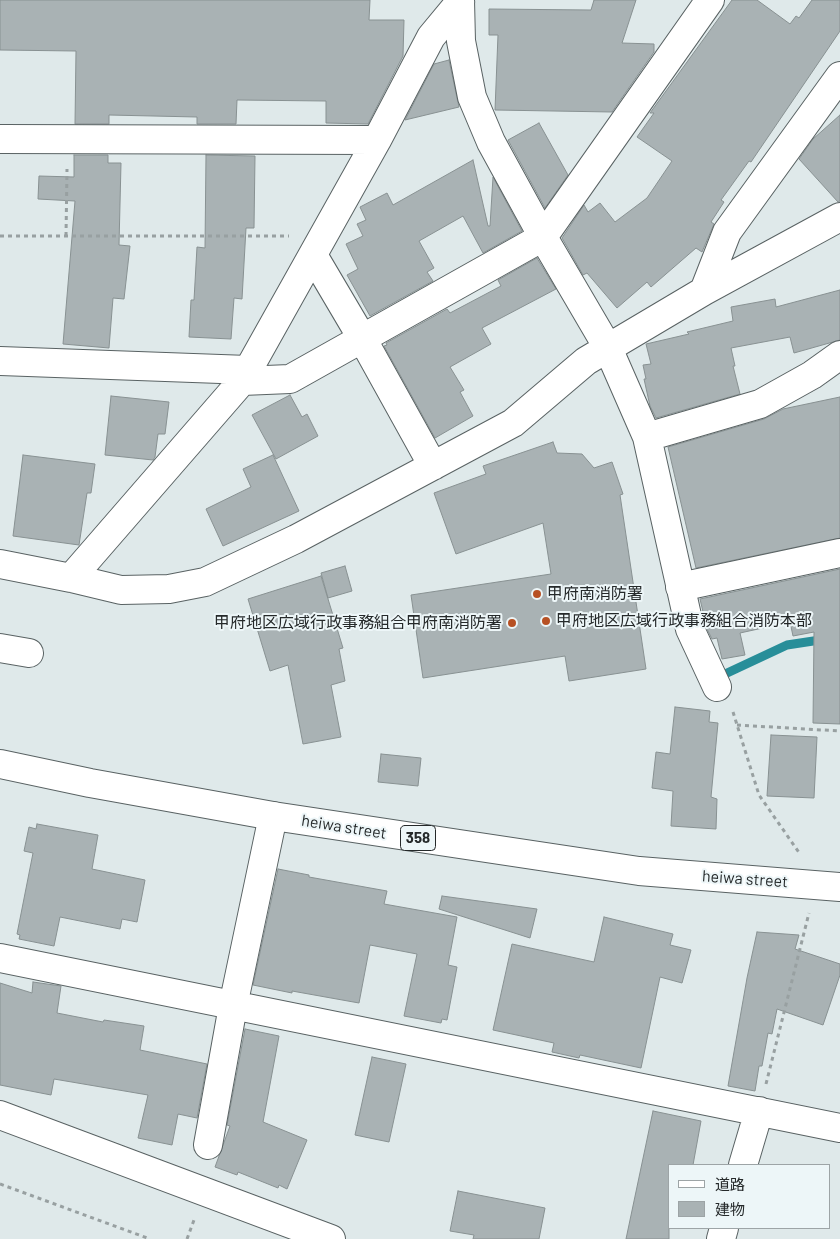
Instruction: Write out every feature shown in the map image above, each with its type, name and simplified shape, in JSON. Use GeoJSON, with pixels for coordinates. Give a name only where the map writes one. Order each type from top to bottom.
{"type":"FeatureCollection","features":[{"type":"Feature","properties":{"kind":"main road"},"geometry":{"type":"LineString","coordinates":[[0,360],[290,379],[543,237],[710,0]]}},
{"type":"Feature","properties":{"kind":"main road"},"geometry":{"type":"LineString","coordinates":[[460,1],[461,41],[472,97],[491,142],[543,237],[608,348],[647,437],[690,629],[717,687]]}},
{"type":"Feature","properties":{"kind":"main road"},"geometry":{"type":"LineString","coordinates":[[71,578],[245,375],[377,140],[431,37],[460,1]]}},
{"type":"Feature","properties":{"kind":"main road"},"geometry":{"type":"LineString","coordinates":[[704,291],[727,232],[840,76]]}},
{"type":"Feature","properties":{"kind":"main road"},"geometry":{"type":"LineString","coordinates":[[0,139],[377,140]]}},
{"type":"Feature","properties":{"kind":"main road"},"geometry":{"type":"LineString","coordinates":[[0,564],[120,590],[169,590],[205,582],[296,539],[513,424],[586,361],[704,291],[840,217]]}},
{"type":"Feature","properties":{"kind":"main road"},"geometry":{"type":"LineString","coordinates":[[319,245],[362,338],[433,466]]}},
{"type":"Feature","properties":{"kind":"main road"},"geometry":{"type":"LineString","coordinates":[[647,437],[760,404],[812,374],[840,355]]}},
{"type":"Feature","properties":{"kind":"main road"},"geometry":{"type":"LineString","coordinates":[[680,587],[840,553]]}},
{"type":"Feature","properties":{"kind":"main road"},"geometry":{"type":"LineString","coordinates":[[0,648],[29,653]]}},
{"type":"Feature","properties":{"kind":"main road","name":"heiwa street"},"geometry":{"type":"LineString","coordinates":[[0,764],[90,783],[273,816],[638,871],[828,886]]}},
{"type":"Feature","properties":{"kind":"main road"},"geometry":{"type":"LineString","coordinates":[[208,1145],[233,1006],[273,816]]}},
{"type":"Feature","properties":{"kind":"main road"},"geometry":{"type":"LineString","coordinates":[[0,958],[840,1128]]}},
{"type":"Feature","properties":{"kind":"main road"},"geometry":{"type":"LineString","coordinates":[[743,1164],[759,1111]]}},
{"type":"Feature","properties":{"kind":"main road"},"geometry":{"type":"LineString","coordinates":[[0,1115],[332,1239]]}},
{"type":"Feature","properties":{"kind":"path"},"geometry":{"type":"LineString","coordinates":[[66,236],[67,139]]}},
{"type":"Feature","properties":{"kind":"path"},"geometry":{"type":"LineString","coordinates":[[0,236],[66,236],[319,245]]}},
{"type":"Feature","properties":{"kind":"path"},"geometry":{"type":"LineString","coordinates":[[717,687],[729,700],[759,795],[797,850],[828,886],[759,1111]]}},
{"type":"Feature","properties":{"kind":"path"},"geometry":{"type":"LineString","coordinates":[[737,725],[840,731]]}},
{"type":"Feature","properties":{"kind":"path"},"geometry":{"type":"LineString","coordinates":[[0,1184],[150,1239]]}},
{"type":"Feature","properties":{"kind":"building"},"geometry":{"type":"Polygon","coordinates":[[[0,0],[370,0],[369,20],[404,20],[403,56],[368,124],[326,123],[326,101],[237,100],[236,124],[197,124],[197,117],[109,115],[109,124],[75,124],[76,51],[0,50],[0,0]]]}},
{"type":"Feature","properties":{"kind":"building"},"geometry":{"type":"Polygon","coordinates":[[[594,0],[636,0],[622,43],[654,44],[654,52],[612,112],[495,110],[498,35],[489,35],[489,9],[591,10],[594,0]]]}},
{"type":"Feature","properties":{"kind":"building"},"geometry":{"type":"Polygon","coordinates":[[[732,0],[757,0],[790,24],[796,16],[799,18],[812,0],[840,0],[840,31],[751,162],[749,161],[721,200],[724,202],[711,222],[714,224],[702,252],[696,248],[651,287],[647,282],[617,308],[587,273],[583,275],[562,238],[584,205],[588,212],[600,203],[615,222],[647,198],[672,161],[637,137],[654,113],[650,113],[732,0]]]}},
{"type":"Feature","properties":{"kind":"building"},"geometry":{"type":"Polygon","coordinates":[[[449,60],[459,107],[405,120],[434,64],[449,60]]]}},
{"type":"Feature","properties":{"kind":"building"},"geometry":{"type":"Polygon","coordinates":[[[840,115],[840,201],[838,202],[799,159],[813,139],[840,115]]]}},
{"type":"Feature","properties":{"kind":"building"},"geometry":{"type":"Polygon","coordinates":[[[539,123],[568,175],[545,208],[508,140],[539,123]]]}},
{"type":"Feature","properties":{"kind":"building"},"geometry":{"type":"Polygon","coordinates":[[[74,155],[108,155],[108,163],[121,163],[119,245],[130,246],[124,299],[113,298],[109,348],[63,344],[75,201],[38,199],[39,176],[74,177],[74,155]]]}},
{"type":"Feature","properties":{"kind":"building"},"geometry":{"type":"Polygon","coordinates":[[[206,155],[255,156],[254,228],[246,228],[242,299],[234,298],[231,339],[189,337],[191,300],[194,300],[197,247],[205,248],[206,155]]]}},
{"type":"Feature","properties":{"kind":"building"},"geometry":{"type":"Polygon","coordinates":[[[473,160],[488,226],[490,226],[493,177],[522,231],[483,253],[463,216],[419,241],[434,268],[427,272],[433,281],[370,316],[347,275],[358,269],[346,244],[363,236],[357,224],[366,220],[360,207],[387,193],[393,205],[473,160]]]}},
{"type":"Feature","properties":{"kind":"building"},"geometry":{"type":"Polygon","coordinates":[[[537,258],[556,289],[482,328],[491,344],[450,367],[464,390],[460,392],[473,416],[435,438],[384,346],[387,345],[386,343],[447,309],[450,313],[501,286],[498,280],[537,258]]]}},
{"type":"Feature","properties":{"kind":"building"},"geometry":{"type":"Polygon","coordinates":[[[840,290],[840,340],[794,353],[790,337],[731,348],[740,394],[656,418],[650,406],[644,379],[646,379],[643,365],[651,364],[646,344],[733,321],[731,307],[775,299],[776,307],[840,290]]]}},
{"type":"Feature","properties":{"kind":"building"},"geometry":{"type":"Polygon","coordinates":[[[290,395],[302,417],[307,414],[318,436],[276,459],[252,415],[290,395]]]}},
{"type":"Feature","properties":{"kind":"building"},"geometry":{"type":"Polygon","coordinates":[[[111,396],[169,402],[165,434],[158,434],[153,460],[105,455],[111,396]]]}},
{"type":"Feature","properties":{"kind":"building"},"geometry":{"type":"Polygon","coordinates":[[[840,397],[840,538],[696,568],[668,447],[764,419],[783,409],[840,397]]]}},
{"type":"Feature","properties":{"kind":"building","name":"甲府南消防署"},"geometry":{"type":"Polygon","coordinates":[[[553,442],[557,453],[582,454],[594,468],[612,462],[623,494],[620,495],[646,669],[569,681],[565,656],[423,678],[411,595],[551,574],[543,523],[456,554],[434,493],[486,474],[483,466],[553,442]]]}},
{"type":"Feature","properties":{"kind":"building"},"geometry":{"type":"Polygon","coordinates":[[[23,455],[95,464],[91,493],[87,493],[79,545],[13,536],[23,455]]]}},
{"type":"Feature","properties":{"kind":"building"},"geometry":{"type":"Polygon","coordinates":[[[273,455],[299,511],[223,546],[206,509],[251,487],[243,469],[273,455]]]}},
{"type":"Feature","properties":{"kind":"building"},"geometry":{"type":"Polygon","coordinates":[[[345,566],[352,591],[328,598],[321,573],[345,566]]]}},
{"type":"Feature","properties":{"kind":"building"},"geometry":{"type":"Polygon","coordinates":[[[840,569],[840,724],[813,723],[814,632],[793,636],[790,622],[740,633],[745,655],[722,659],[717,638],[712,639],[707,629],[700,599],[840,569]]]}},
{"type":"Feature","properties":{"kind":"building"},"geometry":{"type":"Polygon","coordinates":[[[321,576],[343,648],[339,649],[345,681],[331,685],[341,737],[303,744],[288,665],[270,671],[248,599],[321,576]]]}},
{"type":"Feature","properties":{"kind":"building"},"geometry":{"type":"Polygon","coordinates":[[[675,707],[710,711],[709,722],[718,723],[711,797],[717,799],[716,829],[671,826],[673,791],[652,788],[656,752],[670,754],[675,707]]]}},
{"type":"Feature","properties":{"kind":"building"},"geometry":{"type":"Polygon","coordinates":[[[771,735],[817,737],[814,798],[767,796],[771,735]]]}},
{"type":"Feature","properties":{"kind":"building"},"geometry":{"type":"Polygon","coordinates":[[[381,754],[421,758],[418,786],[378,782],[381,754]]]}},
{"type":"Feature","properties":{"kind":"building"},"geometry":{"type":"Polygon","coordinates":[[[37,824],[98,835],[92,869],[145,880],[137,922],[122,919],[120,929],[60,917],[54,946],[19,939],[20,935],[17,934],[33,853],[24,851],[29,827],[36,829],[37,824]]]}},
{"type":"Feature","properties":{"kind":"building"},"geometry":{"type":"Polygon","coordinates":[[[278,869],[309,875],[309,877],[387,891],[384,904],[457,917],[448,965],[457,967],[447,1020],[442,1019],[441,1023],[404,1016],[417,954],[370,945],[359,1003],[253,985],[278,869]]]}},
{"type":"Feature","properties":{"kind":"building"},"geometry":{"type":"Polygon","coordinates":[[[442,896],[537,909],[530,938],[439,909],[442,896]]]}},
{"type":"Feature","properties":{"kind":"building"},"geometry":{"type":"Polygon","coordinates":[[[604,917],[673,934],[670,945],[691,950],[682,983],[660,977],[641,1068],[580,1055],[579,1058],[552,1052],[554,1043],[493,1030],[512,944],[594,962],[604,917]]]}},
{"type":"Feature","properties":{"kind":"building"},"geometry":{"type":"Polygon","coordinates":[[[757,932],[799,935],[795,949],[840,964],[840,975],[823,1025],[777,1009],[772,1034],[768,1033],[762,1066],[759,1066],[755,1091],[728,1086],[757,932]]]}},
{"type":"Feature","properties":{"kind":"building"},"geometry":{"type":"Polygon","coordinates":[[[33,982],[61,986],[57,1013],[103,1022],[104,1020],[144,1026],[140,1050],[207,1064],[197,1118],[178,1114],[172,1145],[138,1138],[148,1095],[54,1079],[51,1095],[0,1085],[0,983],[32,993],[33,982]]]}},
{"type":"Feature","properties":{"kind":"building"},"geometry":{"type":"Polygon","coordinates":[[[245,1029],[279,1036],[263,1122],[307,1140],[287,1189],[279,1185],[278,1188],[238,1172],[237,1175],[215,1167],[230,1126],[227,1125],[245,1029]]]}},
{"type":"Feature","properties":{"kind":"building"},"geometry":{"type":"Polygon","coordinates":[[[372,1057],[406,1064],[389,1142],[355,1135],[372,1057]]]}},
{"type":"Feature","properties":{"kind":"building"},"geometry":{"type":"Polygon","coordinates":[[[653,1111],[701,1121],[693,1164],[668,1164],[669,1239],[626,1239],[653,1111]]]}},
{"type":"Feature","properties":{"kind":"building"},"geometry":{"type":"Polygon","coordinates":[[[458,1191],[545,1208],[539,1239],[473,1239],[474,1235],[450,1231],[458,1191]]]}},
{"type":"Feature","properties":{"kind":"waterway"},"geometry":{"type":"LineString","coordinates":[[725,674],[787,645],[840,637]]}},
{"type":"Feature","properties":{"kind":"place","name":"甲府南消防署"},"geometry":{"type":"Point","coordinates":[537,594]}},
{"type":"Feature","properties":{"kind":"place","name":"甲府地区広域行政事務組合消防本部"},"geometry":{"type":"Point","coordinates":[546,621]}},
{"type":"Feature","properties":{"kind":"place","name":"甲府地区広域行政事務組合甲府南消防署"},"geometry":{"type":"Point","coordinates":[512,623]}}]}
